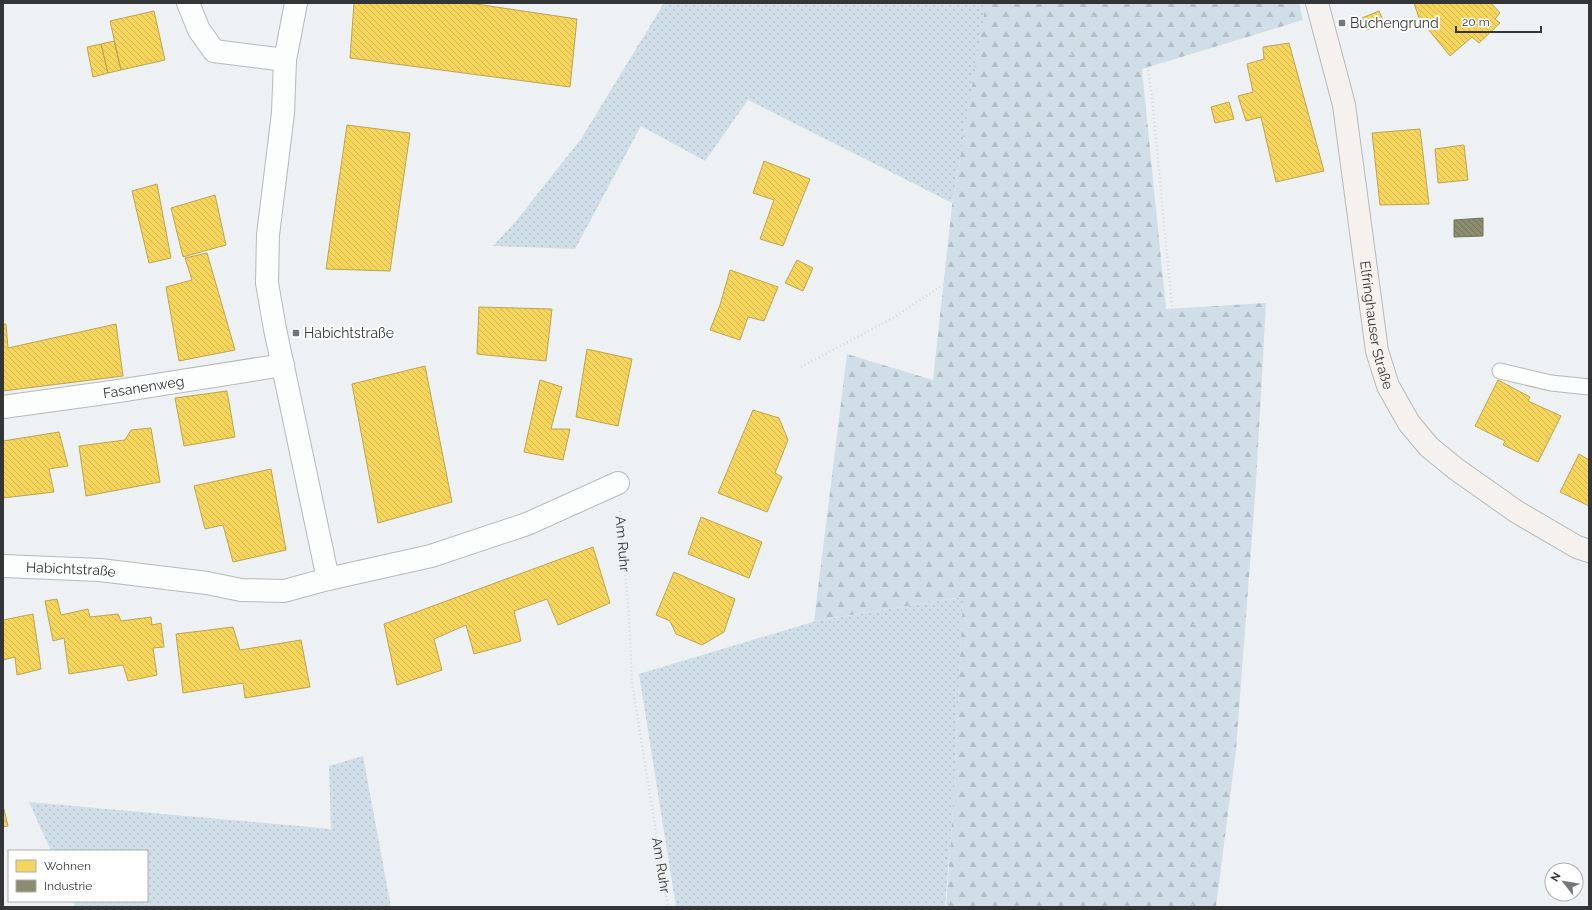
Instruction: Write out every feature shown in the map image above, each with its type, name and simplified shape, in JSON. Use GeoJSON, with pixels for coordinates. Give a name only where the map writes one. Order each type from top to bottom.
{"type":"FeatureCollection","features":[{"type":"Feature","properties":{"kind":"main road","name":"Elfringhauser Straße"},"geometry":{"type":"LineString","coordinates":[[1317,3],[1344,105],[1377,351],[1388,386],[1409,423],[1429,447],[1456,470],[1517,512],[1577,546],[1589,551]]}},
{"type":"Feature","properties":{"kind":"street"},"geometry":{"type":"LineString","coordinates":[[188,3],[199,30],[214,50],[285,60]]}},
{"type":"Feature","properties":{"kind":"street"},"geometry":{"type":"LineString","coordinates":[[296,3],[285,60],[282,113],[268,235],[267,283],[328,579],[438,554],[527,524],[618,483]]}},
{"type":"Feature","properties":{"kind":"street","name":"Fasanenweg"},"geometry":{"type":"LineString","coordinates":[[3,406],[112,392],[283,365]]}},
{"type":"Feature","properties":{"kind":"street","name":"Habichtstraße"},"geometry":{"type":"LineString","coordinates":[[3,566],[100,570],[206,583],[241,590],[284,591],[328,579]]}},
{"type":"Feature","properties":{"kind":"lane"},"geometry":{"type":"LineString","coordinates":[[1500,372],[1551,383],[1589,387]]}},
{"type":"Feature","properties":{"kind":"path"},"geometry":{"type":"LineString","coordinates":[[801,367],[893,318],[946,283],[978,221],[1100,3]]}},
{"type":"Feature","properties":{"kind":"path"},"geometry":{"type":"LineString","coordinates":[[1138,3],[1152,97],[1187,464],[1198,732],[1192,907]]}},
{"type":"Feature","properties":{"kind":"path","name":"Am Ruhr"},"geometry":{"type":"LineString","coordinates":[[618,483],[629,617],[632,683],[668,907]]}},
{"type":"Feature","properties":{"kind":"green space"},"geometry":{"type":"Polygon","coordinates":[[[664,3],[987,3],[952,203],[748,100],[705,161],[641,126],[575,249],[493,246],[516,221],[581,139],[664,3]]]}},
{"type":"Feature","properties":{"kind":"green space"},"geometry":{"type":"Polygon","coordinates":[[[986,3],[1299,3],[1303,20],[1142,69],[1166,309],[1266,303],[1256,483],[1236,750],[1216,907],[946,907],[953,808],[963,597],[814,621],[847,354],[933,380],[952,205],[986,3]]]}},
{"type":"Feature","properties":{"kind":"green space"},"geometry":{"type":"Polygon","coordinates":[[[963,597],[953,809],[945,907],[676,907],[639,674],[816,621],[963,597]]]}},
{"type":"Feature","properties":{"kind":"green space"},"geometry":{"type":"Polygon","coordinates":[[[363,756],[391,907],[75,907],[73,902],[148,902],[148,850],[51,850],[29,802],[331,829],[329,766],[363,756]]]}},
{"type":"Feature","properties":{"kind":"building: Wohnen"},"geometry":{"type":"Polygon","coordinates":[[[354,3],[469,3],[577,19],[570,87],[350,58],[354,3]]]}},
{"type":"Feature","properties":{"kind":"building: Wohnen"},"geometry":{"type":"Polygon","coordinates":[[[1414,3],[1491,3],[1500,13],[1495,19],[1500,23],[1479,43],[1472,37],[1450,56],[1419,18],[1414,3]]]}},
{"type":"Feature","properties":{"kind":"building: Wohnen"},"geometry":{"type":"Polygon","coordinates":[[[154,11],[165,60],[121,70],[110,21],[154,11]]]}},
{"type":"Feature","properties":{"kind":"building: Wohnen"},"geometry":{"type":"Polygon","coordinates":[[[1379,11],[1384,23],[1367,30],[1362,18],[1379,11]]]}},
{"type":"Feature","properties":{"kind":"building: Wohnen"},"geometry":{"type":"Polygon","coordinates":[[[114,41],[121,70],[108,73],[101,44],[114,41]]]}},
{"type":"Feature","properties":{"kind":"building: Wohnen"},"geometry":{"type":"Polygon","coordinates":[[[1289,43],[1324,171],[1276,182],[1261,117],[1246,121],[1238,96],[1253,92],[1247,64],[1264,59],[1263,47],[1289,43]]]}},
{"type":"Feature","properties":{"kind":"building: Wohnen"},"geometry":{"type":"Polygon","coordinates":[[[101,44],[108,73],[93,77],[87,47],[101,44]]]}},
{"type":"Feature","properties":{"kind":"building: Wohnen"},"geometry":{"type":"Polygon","coordinates":[[[1229,102],[1234,119],[1215,123],[1211,107],[1229,102]]]}},
{"type":"Feature","properties":{"kind":"building: Wohnen"},"geometry":{"type":"Polygon","coordinates":[[[347,125],[410,133],[390,271],[326,269],[347,125]]]}},
{"type":"Feature","properties":{"kind":"building: Wohnen"},"geometry":{"type":"Polygon","coordinates":[[[1420,129],[1429,204],[1380,205],[1372,133],[1420,129]]]}},
{"type":"Feature","properties":{"kind":"building: Wohnen"},"geometry":{"type":"Polygon","coordinates":[[[1464,145],[1468,180],[1438,183],[1435,149],[1464,145]]]}},
{"type":"Feature","properties":{"kind":"building: Wohnen"},"geometry":{"type":"Polygon","coordinates":[[[764,161],[810,179],[783,246],[760,239],[774,200],[753,193],[764,161]]]}},
{"type":"Feature","properties":{"kind":"building: Wohnen"},"geometry":{"type":"Polygon","coordinates":[[[157,184],[171,258],[149,263],[132,191],[157,184]]]}},
{"type":"Feature","properties":{"kind":"building: Wohnen"},"geometry":{"type":"Polygon","coordinates":[[[215,195],[226,245],[183,257],[171,208],[215,195]]]}},
{"type":"Feature","properties":{"kind":"building: Wohnen"},"geometry":{"type":"Polygon","coordinates":[[[207,253],[235,350],[179,361],[166,287],[192,280],[185,258],[207,253]]]}},
{"type":"Feature","properties":{"kind":"building: Wohnen"},"geometry":{"type":"Polygon","coordinates":[[[797,260],[813,268],[803,291],[785,283],[797,260]]]}},
{"type":"Feature","properties":{"kind":"building: Wohnen"},"geometry":{"type":"Polygon","coordinates":[[[730,270],[778,287],[764,321],[748,317],[740,340],[710,330],[720,305],[730,270]]]}},
{"type":"Feature","properties":{"kind":"building: Wohnen"},"geometry":{"type":"Polygon","coordinates":[[[479,307],[552,309],[546,361],[477,354],[479,307]]]}},
{"type":"Feature","properties":{"kind":"building: Wohnen"},"geometry":{"type":"Polygon","coordinates":[[[3,324],[6,324],[8,348],[116,324],[123,376],[3,391],[3,324]]]}},
{"type":"Feature","properties":{"kind":"building: Wohnen"},"geometry":{"type":"Polygon","coordinates":[[[587,349],[632,359],[618,426],[576,417],[587,349]]]}},
{"type":"Feature","properties":{"kind":"building: Wohnen"},"geometry":{"type":"Polygon","coordinates":[[[425,366],[452,502],[378,523],[352,384],[425,366]]]}},
{"type":"Feature","properties":{"kind":"building: Wohnen"},"geometry":{"type":"Polygon","coordinates":[[[540,380],[562,387],[551,429],[570,429],[563,460],[524,452],[540,380]]]}},
{"type":"Feature","properties":{"kind":"building: Wohnen"},"geometry":{"type":"Polygon","coordinates":[[[1498,380],[1530,397],[1528,401],[1561,416],[1538,462],[1503,445],[1505,441],[1475,426],[1498,380]]]}},
{"type":"Feature","properties":{"kind":"building: Wohnen"},"geometry":{"type":"Polygon","coordinates":[[[227,391],[235,437],[184,446],[175,398],[227,391]]]}},
{"type":"Feature","properties":{"kind":"building: Wohnen"},"geometry":{"type":"Polygon","coordinates":[[[753,410],[779,418],[788,440],[775,473],[782,477],[767,512],[718,493],[753,410]]]}},
{"type":"Feature","properties":{"kind":"building: Wohnen"},"geometry":{"type":"Polygon","coordinates":[[[151,428],[160,482],[86,496],[79,446],[125,440],[131,430],[151,428]]]}},
{"type":"Feature","properties":{"kind":"building: Wohnen"},"geometry":{"type":"Polygon","coordinates":[[[59,432],[68,466],[49,469],[54,492],[3,498],[3,441],[59,432]]]}},
{"type":"Feature","properties":{"kind":"building: Wohnen"},"geometry":{"type":"Polygon","coordinates":[[[1579,454],[1589,460],[1589,506],[1560,492],[1579,454]]]}},
{"type":"Feature","properties":{"kind":"building: Wohnen"},"geometry":{"type":"Polygon","coordinates":[[[271,469],[286,550],[233,562],[223,525],[205,529],[194,486],[271,469]]]}},
{"type":"Feature","properties":{"kind":"building: Wohnen"},"geometry":{"type":"Polygon","coordinates":[[[701,517],[762,542],[749,578],[688,554],[701,517]]]}},
{"type":"Feature","properties":{"kind":"building: Wohnen"},"geometry":{"type":"Polygon","coordinates":[[[593,547],[610,603],[558,625],[547,599],[514,611],[521,641],[474,654],[466,625],[434,639],[442,670],[397,685],[384,624],[593,547]]]}},
{"type":"Feature","properties":{"kind":"building: Wohnen"},"geometry":{"type":"Polygon","coordinates":[[[674,572],[735,599],[724,632],[702,645],[676,634],[670,621],[656,615],[674,572]]]}},
{"type":"Feature","properties":{"kind":"building: Wohnen"},"geometry":{"type":"Polygon","coordinates":[[[57,599],[61,615],[88,609],[90,617],[118,614],[121,621],[151,617],[152,625],[161,623],[164,647],[153,648],[157,675],[128,681],[123,665],[69,674],[64,638],[53,641],[45,601],[57,599]]]}},
{"type":"Feature","properties":{"kind":"building: Wohnen"},"geometry":{"type":"Polygon","coordinates":[[[33,614],[41,669],[17,675],[15,657],[3,660],[3,620],[33,614]]]}},
{"type":"Feature","properties":{"kind":"building: Wohnen"},"geometry":{"type":"Polygon","coordinates":[[[233,627],[240,650],[301,640],[310,687],[245,698],[243,683],[183,693],[176,634],[233,627]]]}},
{"type":"Feature","properties":{"kind":"building: Wohnen"},"geometry":{"type":"Polygon","coordinates":[[[3,805],[8,826],[3,827],[3,805]]]}},
{"type":"Feature","properties":{"kind":"building: Industrie"},"geometry":{"type":"Polygon","coordinates":[[[1483,218],[1483,236],[1454,237],[1454,220],[1483,218]]]}},
{"type":"Feature","properties":{"kind":"place","name":"Buchengrund"},"geometry":{"type":"Point","coordinates":[1342,23]}},
{"type":"Feature","properties":{"kind":"place","name":"Habichtstraße"},"geometry":{"type":"Point","coordinates":[296,333]}}]}
